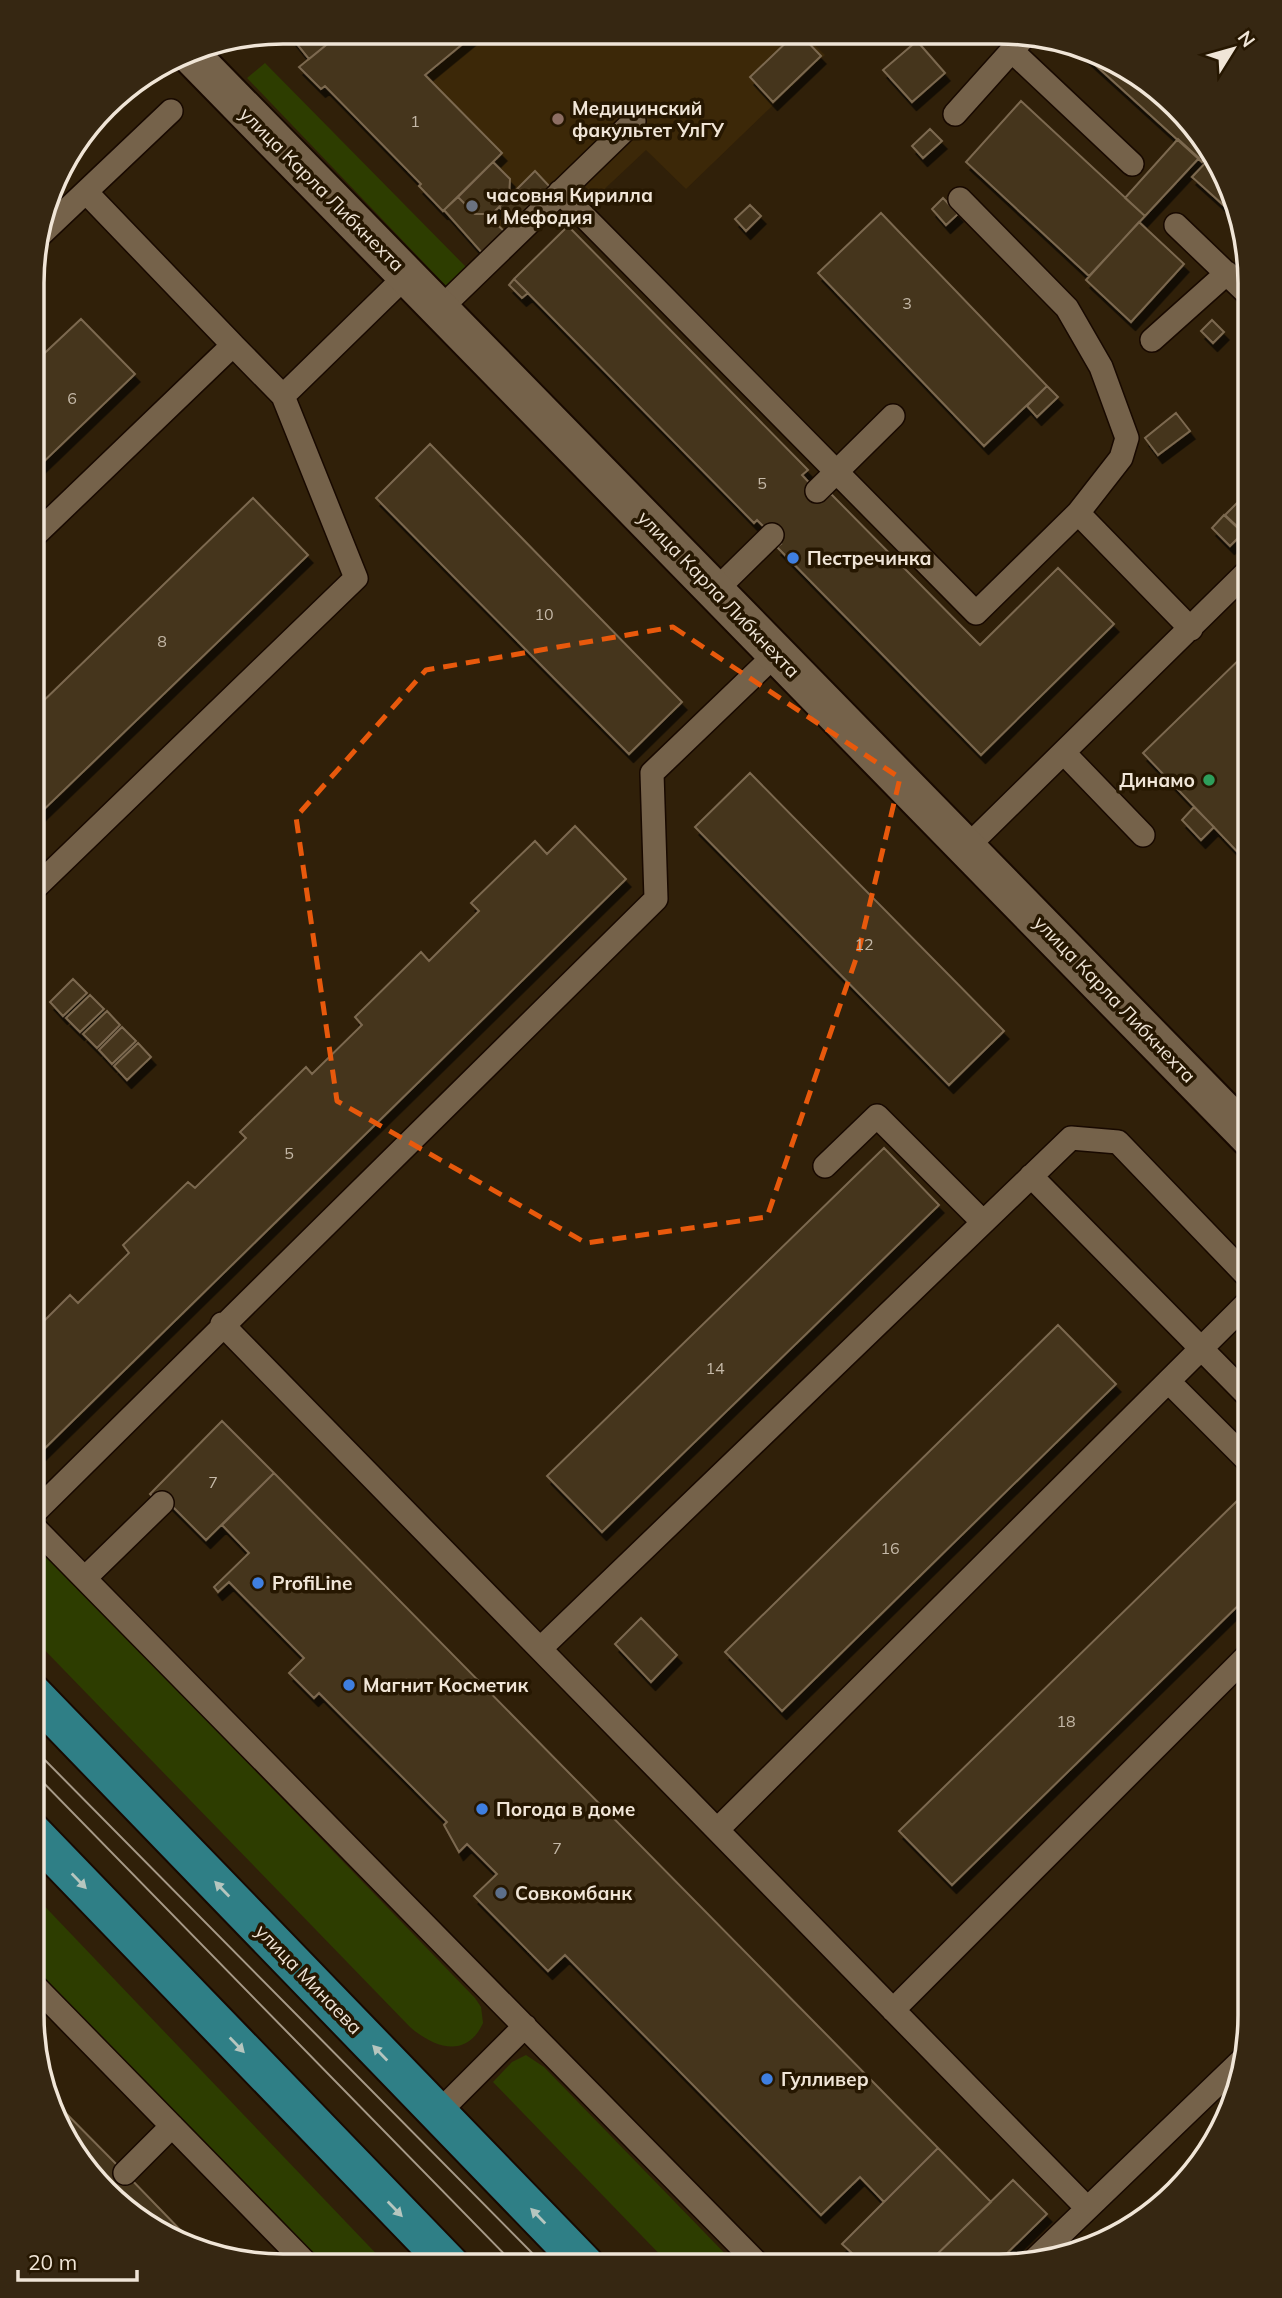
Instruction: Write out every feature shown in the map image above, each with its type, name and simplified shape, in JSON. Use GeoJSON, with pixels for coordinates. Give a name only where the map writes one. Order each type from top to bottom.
{"type":"FeatureCollection","features":[{"type":"Feature","properties":{"kind":"main road","name":"улица Минаева"},"geometry":{"type":"LineString","coordinates":[[44,1705],[574,2254]]}},
{"type":"Feature","properties":{"kind":"main road"},"geometry":{"type":"LineString","coordinates":[[44,1844],[439,2254]]}},
{"type":"Feature","properties":{"kind":"street","name":"улица Карла Либкнехта"},"geometry":{"type":"LineString","coordinates":[[196,60],[1238,1126]]}},
{"type":"Feature","properties":{"kind":"lane"},"geometry":{"type":"LineString","coordinates":[[955,114],[1017,44]]}},
{"type":"Feature","properties":{"kind":"lane"},"geometry":{"type":"LineString","coordinates":[[1019,45],[1132,164]]}},
{"type":"Feature","properties":{"kind":"lane"},"geometry":{"type":"LineString","coordinates":[[51,225],[170,111]]}},
{"type":"Feature","properties":{"kind":"lane"},"geometry":{"type":"LineString","coordinates":[[440,309],[634,121]]}},
{"type":"Feature","properties":{"kind":"lane"},"geometry":{"type":"LineString","coordinates":[[44,879],[355,578],[283,396],[86,192]]}},
{"type":"Feature","properties":{"kind":"lane"},"geometry":{"type":"LineString","coordinates":[[561,192],[976,613],[1078,513],[1121,458],[1127,438],[1101,366],[1067,307],[960,199]]}},
{"type":"Feature","properties":{"kind":"lane"},"geometry":{"type":"LineString","coordinates":[[1176,225],[1238,284]]}},
{"type":"Feature","properties":{"kind":"lane"},"geometry":{"type":"LineString","coordinates":[[1152,340],[1227,273]]}},
{"type":"Feature","properties":{"kind":"lane"},"geometry":{"type":"LineString","coordinates":[[283,396],[407,275]]}},
{"type":"Feature","properties":{"kind":"lane"},"geometry":{"type":"LineString","coordinates":[[44,526],[233,345]]}},
{"type":"Feature","properties":{"kind":"lane"},"geometry":{"type":"LineString","coordinates":[[817,491],[893,416]]}},
{"type":"Feature","properties":{"kind":"lane"},"geometry":{"type":"LineString","coordinates":[[1078,513],[1191,629]]}},
{"type":"Feature","properties":{"kind":"lane"},"geometry":{"type":"LineString","coordinates":[[716,590],[772,535]]}},
{"type":"Feature","properties":{"kind":"lane"},"geometry":{"type":"LineString","coordinates":[[967,847],[1238,582]]}},
{"type":"Feature","properties":{"kind":"lane"},"geometry":{"type":"LineString","coordinates":[[44,1503],[222,1324],[656,899],[652,773],[777,653]]}},
{"type":"Feature","properties":{"kind":"lane"},"geometry":{"type":"LineString","coordinates":[[1063,753],[1143,835]]}},
{"type":"Feature","properties":{"kind":"lane"},"geometry":{"type":"LineString","coordinates":[[825,1166],[877,1116],[983,1222]]}},
{"type":"Feature","properties":{"kind":"lane"},"geometry":{"type":"LineString","coordinates":[[541,1648],[1071,1138],[1118,1142],[1238,1267]]}},
{"type":"Feature","properties":{"kind":"lane"},"geometry":{"type":"LineString","coordinates":[[1031,1176],[1238,1386]]}},
{"type":"Feature","properties":{"kind":"lane"},"geometry":{"type":"LineString","coordinates":[[718,1829],[1238,1312]]}},
{"type":"Feature","properties":{"kind":"lane"},"geometry":{"type":"LineString","coordinates":[[222,1324],[1087,2208]]}},
{"type":"Feature","properties":{"kind":"lane"},"geometry":{"type":"LineString","coordinates":[[1168,1382],[1238,1451]]}},
{"type":"Feature","properties":{"kind":"lane"},"geometry":{"type":"LineString","coordinates":[[85,1578],[162,1503]]}},
{"type":"Feature","properties":{"kind":"lane"},"geometry":{"type":"LineString","coordinates":[[44,1537],[748,2254]]}},
{"type":"Feature","properties":{"kind":"lane"},"geometry":{"type":"LineString","coordinates":[[893,2010],[1238,1665]]}},
{"type":"Feature","properties":{"kind":"lane"},"geometry":{"type":"LineString","coordinates":[[44,1995],[172,2126],[290,2254]]}},
{"type":"Feature","properties":{"kind":"lane"},"geometry":{"type":"LineString","coordinates":[[438,2113],[525,2026]]}},
{"type":"Feature","properties":{"kind":"lane"},"geometry":{"type":"LineString","coordinates":[[1043,2250],[1232,2069]]}},
{"type":"Feature","properties":{"kind":"lane"},"geometry":{"type":"LineString","coordinates":[[125,2173],[172,2126]]}},
{"type":"Feature","properties":{"kind":"highlighted area"},"geometry":{"type":"Polygon","coordinates":[[[673,627],[900,778],[858,953],[767,1217],[586,1243],[337,1101],[296,817],[426,670],[673,627]]]}},
{"type":"Feature","properties":{"kind":"shaded area","name":"Медицинский факультет УлГУ"},"geometry":{"type":"Polygon","coordinates":[[[328,44],[813,44],[825,55],[686,189],[646,150],[596,197],[568,170],[483,254],[419,186],[421,184],[325,86],[321,89],[300,67],[328,44]]]}},
{"type":"Feature","properties":{"kind":"green space"},"geometry":{"type":"Polygon","coordinates":[[[265,63],[467,268],[447,287],[247,78],[265,63]]]}},
{"type":"Feature","properties":{"kind":"green space"},"geometry":{"type":"Polygon","coordinates":[[[44,1552],[481,2007],[483,2023],[468,2042],[459,2046],[439,2044],[410,2027],[44,1649],[44,1552]]]}},
{"type":"Feature","properties":{"kind":"green space"},"geometry":{"type":"Polygon","coordinates":[[[44,1906],[377,2254],[312,2254],[44,1981],[44,1906]]]}},
{"type":"Feature","properties":{"kind":"green space"},"geometry":{"type":"Polygon","coordinates":[[[526,2055],[544,2067],[725,2254],[659,2254],[493,2082],[512,2062],[526,2055]]]}},
{"type":"Feature","properties":{"kind":"building"},"geometry":{"type":"Polygon","coordinates":[[[297,44],[328,44],[309,59],[297,44]]]}},
{"type":"Feature","properties":{"kind":"building"},"geometry":{"type":"Polygon","coordinates":[[[327,44],[463,44],[425,75],[502,153],[443,211],[419,186],[421,184],[325,86],[321,89],[299,67],[327,44]]]}},
{"type":"Feature","properties":{"kind":"building"},"geometry":{"type":"Polygon","coordinates":[[[785,44],[810,44],[821,56],[773,102],[750,77],[785,44]]]}},
{"type":"Feature","properties":{"kind":"building"},"geometry":{"type":"Polygon","coordinates":[[[913,44],[920,44],[945,73],[912,102],[883,70],[913,44]]]}},
{"type":"Feature","properties":{"kind":"building"},"geometry":{"type":"Polygon","coordinates":[[[1093,63],[1132,84],[1157,103],[1179,125],[1198,150],[1204,160],[1202,162],[1093,63]]]}},
{"type":"Feature","properties":{"kind":"building"},"geometry":{"type":"Polygon","coordinates":[[[1021,101],[1145,216],[1089,276],[966,162],[1021,101]]]}},
{"type":"Feature","properties":{"kind":"building"},"geometry":{"type":"Polygon","coordinates":[[[930,129],[942,141],[923,158],[912,146],[930,129]]]}},
{"type":"Feature","properties":{"kind":"building"},"geometry":{"type":"Polygon","coordinates":[[[1178,139],[1199,158],[1145,216],[1125,198],[1178,139]]]}},
{"type":"Feature","properties":{"kind":"building"},"geometry":{"type":"Polygon","coordinates":[[[493,162],[510,179],[509,197],[492,214],[475,214],[458,197],[493,162]]]}},
{"type":"Feature","properties":{"kind":"building"},"geometry":{"type":"Polygon","coordinates":[[[1206,163],[1227,208],[1192,177],[1206,163]]]}},
{"type":"Feature","properties":{"kind":"building"},"geometry":{"type":"Polygon","coordinates":[[[535,171],[550,187],[515,222],[499,207],[535,171]]]}},
{"type":"Feature","properties":{"kind":"building"},"geometry":{"type":"Polygon","coordinates":[[[458,197],[475,214],[486,214],[505,232],[483,254],[444,210],[458,197]]]}},
{"type":"Feature","properties":{"kind":"building"},"geometry":{"type":"Polygon","coordinates":[[[943,198],[958,214],[946,225],[932,209],[943,198]]]}},
{"type":"Feature","properties":{"kind":"building"},"geometry":{"type":"Polygon","coordinates":[[[750,205],[761,216],[746,231],[735,219],[750,205]]]}},
{"type":"Feature","properties":{"kind":"building"},"geometry":{"type":"Polygon","coordinates":[[[881,213],[1047,386],[984,446],[818,273],[881,213]]]}},
{"type":"Feature","properties":{"kind":"building"},"geometry":{"type":"Polygon","coordinates":[[[1139,222],[1184,264],[1131,322],[1086,280],[1139,222]]]}},
{"type":"Feature","properties":{"kind":"building"},"geometry":{"type":"Polygon","coordinates":[[[568,226],[808,470],[802,475],[817,491],[826,499],[831,494],[980,645],[1058,568],[1114,624],[981,755],[777,547],[781,544],[757,520],[754,523],[514,279],[568,226]]]}},
{"type":"Feature","properties":{"kind":"building"},"geometry":{"type":"Polygon","coordinates":[[[514,279],[528,293],[522,298],[509,285],[514,279]]]}},
{"type":"Feature","properties":{"kind":"building"},"geometry":{"type":"Polygon","coordinates":[[[81,319],[135,374],[44,461],[44,354],[81,319]]]}},
{"type":"Feature","properties":{"kind":"building"},"geometry":{"type":"Polygon","coordinates":[[[1212,320],[1224,332],[1213,343],[1201,331],[1212,320]]]}},
{"type":"Feature","properties":{"kind":"building"},"geometry":{"type":"Polygon","coordinates":[[[1047,386],[1058,397],[1037,417],[1027,406],[1047,386]]]}},
{"type":"Feature","properties":{"kind":"building"},"geometry":{"type":"Polygon","coordinates":[[[1176,413],[1190,431],[1158,455],[1145,438],[1176,413]]]}},
{"type":"Feature","properties":{"kind":"building"},"geometry":{"type":"Polygon","coordinates":[[[430,444],[682,702],[629,754],[376,498],[430,444]]]}},
{"type":"Feature","properties":{"kind":"building"},"geometry":{"type":"Polygon","coordinates":[[[253,498],[308,555],[44,809],[44,700],[253,498]]]}},
{"type":"Feature","properties":{"kind":"building"},"geometry":{"type":"Polygon","coordinates":[[[1238,502],[1238,527],[1225,515],[1238,502]]]}},
{"type":"Feature","properties":{"kind":"building"},"geometry":{"type":"Polygon","coordinates":[[[1224,515],[1238,528],[1238,538],[1230,546],[1212,528],[1224,515]]]}},
{"type":"Feature","properties":{"kind":"building","name":"Динамо"},"geometry":{"type":"Polygon","coordinates":[[[1238,661],[1238,852],[1143,753],[1238,661]]]}},
{"type":"Feature","properties":{"kind":"building"},"geometry":{"type":"Polygon","coordinates":[[[750,773],[1004,1031],[949,1085],[695,827],[750,773]]]}},
{"type":"Feature","properties":{"kind":"building"},"geometry":{"type":"Polygon","coordinates":[[[1194,807],[1214,827],[1201,840],[1182,820],[1194,807]]]}},
{"type":"Feature","properties":{"kind":"building"},"geometry":{"type":"Polygon","coordinates":[[[575,826],[626,879],[44,1449],[44,1321],[70,1295],[78,1303],[129,1253],[123,1245],[188,1182],[195,1188],[246,1138],[240,1132],[306,1067],[312,1074],[362,1025],[355,1017],[421,952],[429,961],[479,911],[471,903],[535,841],[547,854],[575,826]]]}},
{"type":"Feature","properties":{"kind":"building"},"geometry":{"type":"Polygon","coordinates":[[[73,979],[87,993],[63,1016],[50,1002],[73,979]]]}},
{"type":"Feature","properties":{"kind":"building"},"geometry":{"type":"Polygon","coordinates":[[[90,995],[104,1009],[80,1032],[66,1018],[90,995]]]}},
{"type":"Feature","properties":{"kind":"building"},"geometry":{"type":"Polygon","coordinates":[[[107,1011],[120,1025],[97,1048],[83,1034],[107,1011]]]}},
{"type":"Feature","properties":{"kind":"building"},"geometry":{"type":"Polygon","coordinates":[[[122,1027],[136,1041],[112,1064],[99,1050],[122,1027]]]}},
{"type":"Feature","properties":{"kind":"building"},"geometry":{"type":"Polygon","coordinates":[[[138,1043],[151,1057],[127,1080],[114,1066],[138,1043]]]}},
{"type":"Feature","properties":{"kind":"building"},"geometry":{"type":"Polygon","coordinates":[[[884,1148],[939,1205],[602,1532],[547,1476],[884,1148]]]}},
{"type":"Feature","properties":{"kind":"building"},"geometry":{"type":"Polygon","coordinates":[[[1058,1325],[1116,1384],[782,1711],[725,1652],[1058,1325]]]}},
{"type":"Feature","properties":{"kind":"building"},"geometry":{"type":"Polygon","coordinates":[[[222,1421],[274,1473],[206,1540],[158,1492],[153,1497],[150,1494],[222,1421]]]}},
{"type":"Feature","properties":{"kind":"building"},"geometry":{"type":"Polygon","coordinates":[[[274,1473],[938,2148],[884,2202],[860,2177],[821,2215],[565,1955],[548,1971],[474,1896],[497,1874],[467,1844],[459,1852],[444,1825],[447,1822],[319,1693],[314,1698],[289,1673],[304,1658],[229,1582],[218,1592],[214,1587],[249,1553],[222,1525],[274,1473]]]}},
{"type":"Feature","properties":{"kind":"building"},"geometry":{"type":"Polygon","coordinates":[[[1237,1501],[1238,1606],[952,1885],[899,1831],[1237,1501]]]}},
{"type":"Feature","properties":{"kind":"building"},"geometry":{"type":"Polygon","coordinates":[[[641,1618],[677,1655],[651,1682],[615,1644],[641,1618]]]}},
{"type":"Feature","properties":{"kind":"building"},"geometry":{"type":"Polygon","coordinates":[[[64,2111],[181,2231],[137,2205],[114,2184],[84,2148],[64,2111]]]}},
{"type":"Feature","properties":{"kind":"building"},"geometry":{"type":"Polygon","coordinates":[[[938,2148],[991,2202],[937,2254],[853,2254],[842,2244],[938,2148]]]}},
{"type":"Feature","properties":{"kind":"building"},"geometry":{"type":"Polygon","coordinates":[[[1013,2180],[1047,2214],[1007,2254],[937,2254],[1013,2180]]]}},
{"type":"Feature","properties":{"kind":"tram line"},"geometry":{"type":"LineString","coordinates":[[44,1759],[533,2254]]}},
{"type":"Feature","properties":{"kind":"tram line"},"geometry":{"type":"LineString","coordinates":[[44,1783],[504,2254]]}},
{"type":"Feature","properties":{"kind":"place","name":"Медицинский факультет УлГУ"},"geometry":{"type":"Point","coordinates":[558,119]}},
{"type":"Feature","properties":{"kind":"place","name":"часовня Кирилла и Мефодия"},"geometry":{"type":"Point","coordinates":[472,206]}},
{"type":"Feature","properties":{"kind":"place","name":"Пестречинка"},"geometry":{"type":"Point","coordinates":[793,558]}},
{"type":"Feature","properties":{"kind":"place","name":"Динамо"},"geometry":{"type":"Point","coordinates":[1209,780]}},
{"type":"Feature","properties":{"kind":"place","name":"ProfiLine"},"geometry":{"type":"Point","coordinates":[258,1583]}},
{"type":"Feature","properties":{"kind":"place","name":"Магнит Косметик"},"geometry":{"type":"Point","coordinates":[349,1685]}},
{"type":"Feature","properties":{"kind":"place","name":"Погода в доме"},"geometry":{"type":"Point","coordinates":[482,1809]}},
{"type":"Feature","properties":{"kind":"place","name":"Совкомбанк"},"geometry":{"type":"Point","coordinates":[501,1893]}},
{"type":"Feature","properties":{"kind":"place","name":"Гулливер"},"geometry":{"type":"Point","coordinates":[767,2079]}}]}
